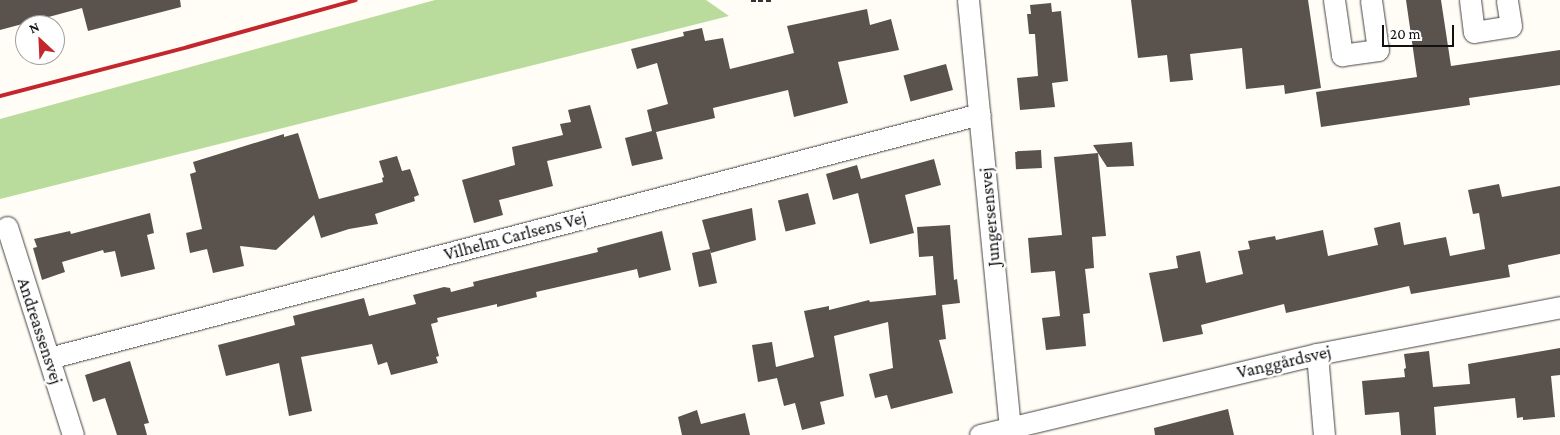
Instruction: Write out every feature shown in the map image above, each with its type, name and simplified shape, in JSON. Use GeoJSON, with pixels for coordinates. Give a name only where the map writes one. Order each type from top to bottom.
{"type":"FeatureCollection","features":[{"type":"Feature","properties":{"kind":"street","name":"Jungersensvej"},"geometry":{"type":"LineString","coordinates":[[968,0],[1011,431]]}},
{"type":"Feature","properties":{"kind":"street"},"geometry":{"type":"LineString","coordinates":[[1334,0],[1342,56],[1378,50],[1371,0]]}},
{"type":"Feature","properties":{"kind":"street"},"geometry":{"type":"LineString","coordinates":[[1470,0],[1474,32],[1510,26],[1507,0]]}},
{"type":"Feature","properties":{"kind":"street","name":"Vilhelm Carlsens Vej"},"geometry":{"type":"LineString","coordinates":[[49,358],[980,114]]}},
{"type":"Feature","properties":{"kind":"street","name":"Andreassensvej"},"geometry":{"type":"LineString","coordinates":[[7,227],[73,435]]}},
{"type":"Feature","properties":{"kind":"street","name":"Vanggårdsvej"},"geometry":{"type":"LineString","coordinates":[[980,435],[1011,431],[1316,354],[1560,307]]}},
{"type":"Feature","properties":{"kind":"street"},"geometry":{"type":"LineString","coordinates":[[1316,354],[1324,435]]}},
{"type":"Feature","properties":{"kind":"path"},"geometry":{"type":"LineString","coordinates":[[751,0],[772,0]]}},
{"type":"Feature","properties":{"kind":"green space"},"geometry":{"type":"Polygon","coordinates":[[[435,0],[706,0],[729,16],[0,199],[0,119],[435,0]]]}},
{"type":"Feature","properties":{"kind":"building"},"geometry":{"type":"Polygon","coordinates":[[[0,0],[180,0],[181,7],[88,31],[82,8],[56,15],[15,15],[15,26],[0,30],[0,0]]]}},
{"type":"Feature","properties":{"kind":"building"},"geometry":{"type":"Polygon","coordinates":[[[1131,0],[1308,0],[1321,88],[1285,94],[1284,85],[1246,89],[1242,48],[1190,54],[1193,80],[1170,82],[1167,55],[1138,58],[1131,0]]]}},
{"type":"Feature","properties":{"kind":"building"},"geometry":{"type":"Polygon","coordinates":[[[1406,0],[1441,0],[1451,66],[1560,50],[1560,85],[1469,98],[1470,105],[1321,127],[1316,92],[1417,77],[1406,0]]]}},
{"type":"Feature","properties":{"kind":"building"},"geometry":{"type":"Polygon","coordinates":[[[1051,3],[1052,12],[1061,11],[1068,81],[1052,83],[1055,107],[1020,110],[1017,78],[1038,76],[1035,34],[1029,34],[1027,14],[1031,14],[1030,5],[1051,3]]]}},
{"type":"Feature","properties":{"kind":"building"},"geometry":{"type":"Polygon","coordinates":[[[867,9],[870,25],[891,19],[899,50],[838,62],[848,103],[794,117],[788,90],[713,108],[715,118],[656,132],[663,159],[632,166],[625,138],[652,131],[647,110],[668,104],[657,63],[637,69],[631,49],[684,36],[683,32],[702,28],[705,41],[723,38],[730,69],[794,53],[787,26],[867,9]]]}},
{"type":"Feature","properties":{"kind":"building"},"geometry":{"type":"Polygon","coordinates":[[[946,64],[953,90],[910,101],[903,75],[946,64]]]}},
{"type":"Feature","properties":{"kind":"building"},"geometry":{"type":"Polygon","coordinates":[[[590,105],[602,148],[547,161],[553,186],[499,200],[503,215],[474,223],[462,180],[515,165],[512,147],[563,135],[560,124],[571,122],[568,110],[590,105]]]}},
{"type":"Feature","properties":{"kind":"building"},"geometry":{"type":"Polygon","coordinates":[[[298,133],[319,199],[383,182],[382,178],[384,177],[379,161],[397,156],[402,171],[410,169],[419,195],[414,197],[415,201],[375,214],[378,224],[349,229],[321,238],[314,215],[276,250],[240,246],[244,266],[213,273],[207,249],[190,253],[186,233],[202,229],[190,174],[196,172],[193,162],[284,134],[284,137],[298,133]]]}},
{"type":"Feature","properties":{"kind":"building"},"geometry":{"type":"Polygon","coordinates":[[[1132,142],[1134,166],[1107,167],[1093,145],[1132,142]]]}},
{"type":"Feature","properties":{"kind":"building"},"geometry":{"type":"Polygon","coordinates":[[[1041,150],[1042,168],[1016,169],[1015,151],[1041,150]]]}},
{"type":"Feature","properties":{"kind":"building"},"geometry":{"type":"Polygon","coordinates":[[[1098,153],[1106,236],[1092,237],[1094,268],[1085,269],[1090,313],[1083,314],[1086,346],[1046,350],[1042,318],[1060,316],[1055,271],[1031,273],[1028,238],[1062,235],[1054,157],[1098,153]]]}},
{"type":"Feature","properties":{"kind":"building"},"geometry":{"type":"Polygon","coordinates":[[[934,159],[941,185],[905,195],[914,233],[870,244],[858,193],[833,200],[826,174],[857,165],[861,179],[934,159]]]}},
{"type":"Feature","properties":{"kind":"building"},"geometry":{"type":"Polygon","coordinates":[[[1499,184],[1502,197],[1560,186],[1560,254],[1508,265],[1510,277],[1411,294],[1409,286],[1286,313],[1284,304],[1201,325],[1203,334],[1163,342],[1149,273],[1178,268],[1176,256],[1200,251],[1206,283],[1243,274],[1238,251],[1250,249],[1248,241],[1275,236],[1276,240],[1323,230],[1328,256],[1378,245],[1374,228],[1400,222],[1404,245],[1446,237],[1450,256],[1485,249],[1479,213],[1473,214],[1468,190],[1499,184]]]}},
{"type":"Feature","properties":{"kind":"building"},"geometry":{"type":"Polygon","coordinates":[[[808,193],[816,224],[786,232],[778,200],[808,193]]]}},
{"type":"Feature","properties":{"kind":"building"},"geometry":{"type":"Polygon","coordinates":[[[752,208],[756,240],[711,253],[710,250],[717,283],[699,287],[692,253],[710,249],[702,220],[752,208]]]}},
{"type":"Feature","properties":{"kind":"building"},"geometry":{"type":"Polygon","coordinates":[[[150,213],[154,233],[147,235],[155,269],[121,277],[115,251],[104,253],[103,250],[62,262],[65,272],[42,280],[33,248],[37,247],[34,239],[70,231],[71,234],[150,213]]]}},
{"type":"Feature","properties":{"kind":"building"},"geometry":{"type":"Polygon","coordinates":[[[950,225],[954,280],[957,279],[960,303],[942,305],[946,339],[939,340],[953,393],[891,409],[887,395],[875,398],[869,374],[893,368],[888,322],[834,336],[844,396],[820,402],[825,424],[802,430],[795,403],[784,406],[777,378],[758,382],[752,345],[772,342],[776,367],[814,357],[804,311],[829,306],[829,310],[869,300],[870,302],[936,295],[933,256],[919,257],[917,227],[950,225]]]}},
{"type":"Feature","properties":{"kind":"building"},"geometry":{"type":"Polygon","coordinates":[[[662,231],[671,270],[639,278],[637,269],[536,292],[537,297],[497,307],[497,304],[437,318],[438,322],[431,324],[439,356],[436,357],[438,363],[391,375],[387,362],[378,365],[372,344],[301,357],[312,411],[289,416],[279,363],[226,376],[218,345],[295,325],[293,316],[364,298],[369,316],[416,304],[413,295],[444,287],[450,288],[451,292],[474,286],[473,282],[598,252],[597,248],[662,231]]]}},
{"type":"Feature","properties":{"kind":"building"},"geometry":{"type":"Polygon","coordinates":[[[1560,348],[1560,375],[1551,376],[1555,417],[1523,420],[1523,417],[1517,418],[1515,398],[1434,407],[1436,435],[1401,435],[1399,412],[1365,415],[1362,381],[1405,377],[1404,354],[1429,351],[1433,387],[1470,384],[1468,364],[1560,348]]]}},
{"type":"Feature","properties":{"kind":"building"},"geometry":{"type":"Polygon","coordinates":[[[130,361],[149,423],[144,424],[147,435],[117,435],[105,398],[93,402],[85,375],[130,361]]]}},
{"type":"Feature","properties":{"kind":"building"},"geometry":{"type":"Polygon","coordinates":[[[1228,409],[1234,435],[1155,435],[1154,428],[1228,409]]]}},
{"type":"Feature","properties":{"kind":"building"},"geometry":{"type":"Polygon","coordinates":[[[697,410],[701,424],[745,413],[750,435],[682,435],[678,417],[697,410]]]}},
{"type":"Feature","properties":{"kind":"railway"},"geometry":{"type":"LineString","coordinates":[[0,96],[188,47],[356,0]]}}]}
